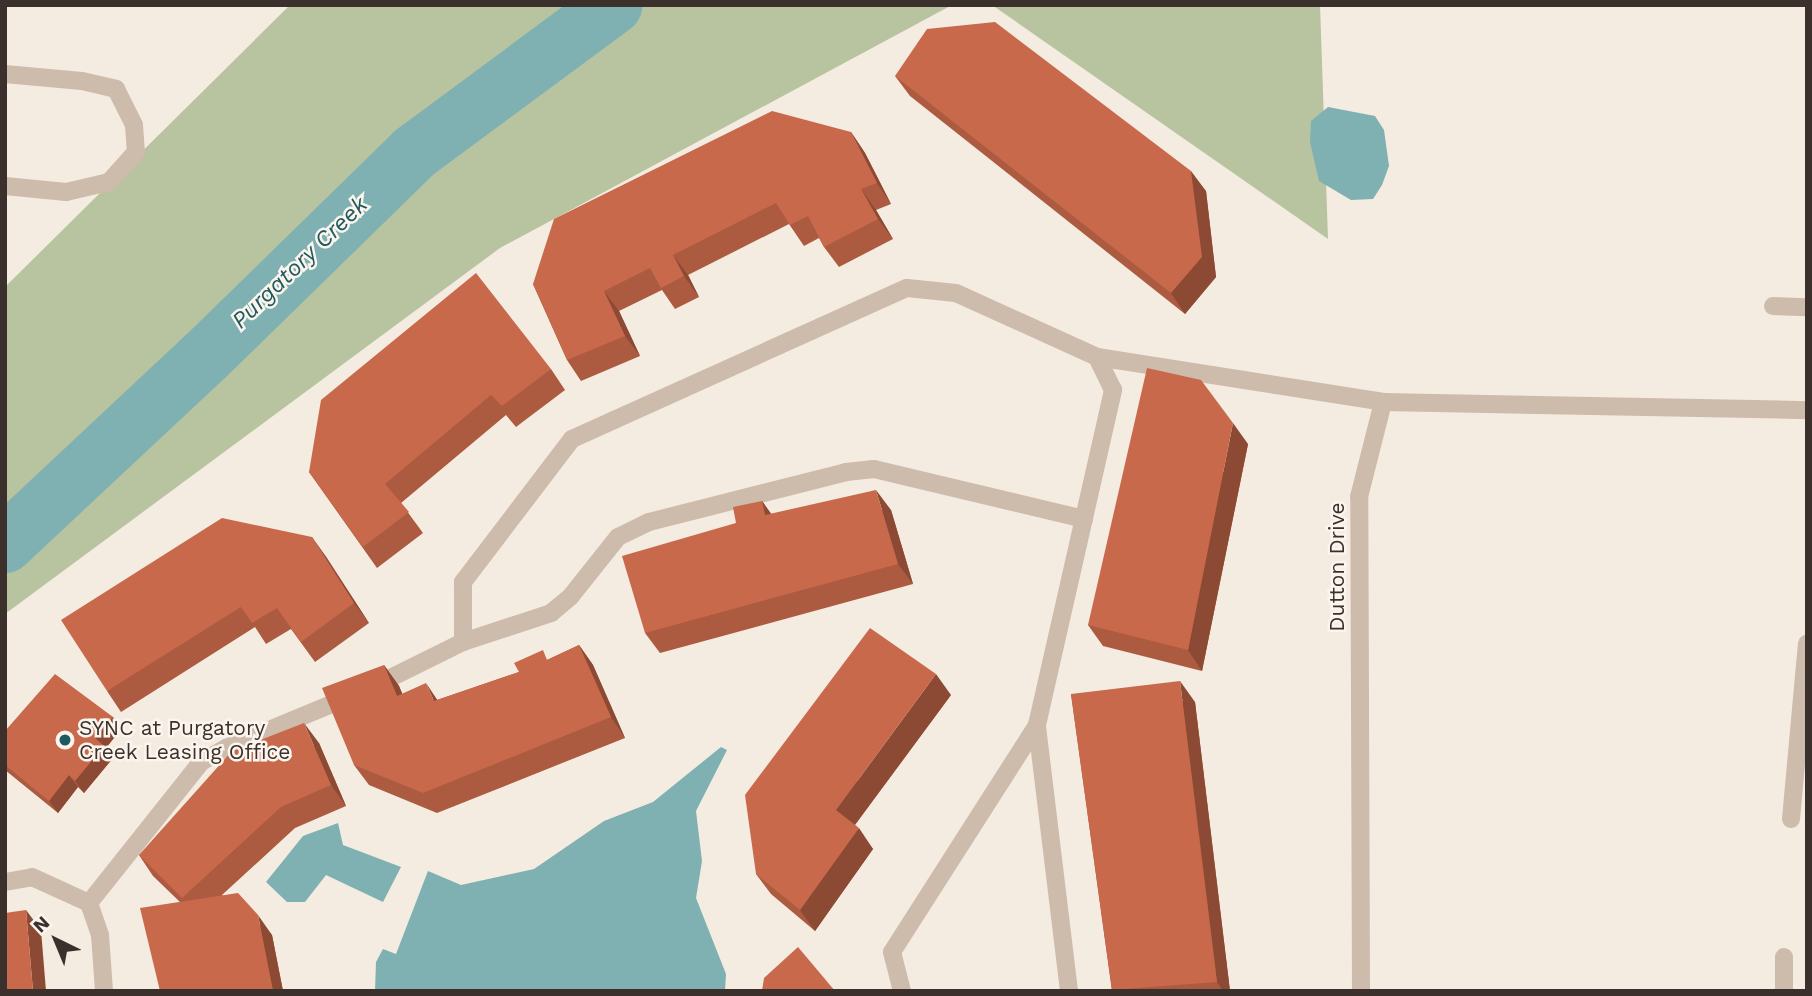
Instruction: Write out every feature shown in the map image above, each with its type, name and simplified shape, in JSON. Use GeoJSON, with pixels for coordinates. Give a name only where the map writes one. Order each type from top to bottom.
{"type":"FeatureCollection","features":[{"type":"Feature","properties":{"kind":"street"},"geometry":{"type":"LineString","coordinates":[[5,74],[82,81],[116,89],[134,125],[136,152],[109,182],[66,192],[5,186]]}},
{"type":"Feature","properties":{"kind":"street"},"geometry":{"type":"LineString","coordinates":[[463,642],[463,582],[572,439],[907,288],[956,293],[1097,357],[1382,402],[1807,410]]}},
{"type":"Feature","properties":{"kind":"street"},"geometry":{"type":"LineString","coordinates":[[1773,306],[1807,307]]}},
{"type":"Feature","properties":{"kind":"street"},"geometry":{"type":"LineString","coordinates":[[1069,991],[1037,725],[1113,390],[1097,357]]}},
{"type":"Feature","properties":{"kind":"street","name":"Dutton Drive"},"geometry":{"type":"LineString","coordinates":[[1362,991],[1359,497],[1382,402]]}},
{"type":"Feature","properties":{"kind":"street"},"geometry":{"type":"LineString","coordinates":[[89,903],[201,762],[226,748],[368,689],[463,642],[551,613],[570,596],[618,537],[649,522],[846,472],[874,469],[1084,519]]}},
{"type":"Feature","properties":{"kind":"street"},"geometry":{"type":"LineString","coordinates":[[1791,819],[1807,644]]}},
{"type":"Feature","properties":{"kind":"street"},"geometry":{"type":"LineString","coordinates":[[902,991],[892,952],[1037,725]]}},
{"type":"Feature","properties":{"kind":"street"},"geometry":{"type":"LineString","coordinates":[[5,882],[32,877],[89,903],[100,935],[104,991]]}},
{"type":"Feature","properties":{"kind":"street"},"geometry":{"type":"LineString","coordinates":[[1784,957],[1784,991]]}},
{"type":"Feature","properties":{"kind":"green space"},"geometry":{"type":"Polygon","coordinates":[[[290,5],[952,5],[500,248],[5,614],[5,287],[290,5]]]}},
{"type":"Feature","properties":{"kind":"green space"},"geometry":{"type":"Polygon","coordinates":[[[992,5],[1320,5],[1328,239],[992,5]]]}},
{"type":"Feature","properties":{"kind":"water"},"geometry":{"type":"Polygon","coordinates":[[[1328,107],[1375,116],[1384,130],[1389,166],[1373,199],[1351,200],[1319,181],[1310,142],[1311,121],[1328,107]]]}},
{"type":"Feature","properties":{"kind":"water"},"geometry":{"type":"Polygon","coordinates":[[[721,747],[727,750],[696,811],[702,861],[696,898],[726,974],[725,991],[375,991],[376,962],[383,949],[396,954],[428,871],[461,885],[534,869],[604,821],[653,802],[721,747]]]}},
{"type":"Feature","properties":{"kind":"water"},"geometry":{"type":"Polygon","coordinates":[[[338,823],[343,845],[401,867],[383,902],[326,875],[305,902],[287,902],[266,882],[303,836],[338,823]]]}},
{"type":"Feature","properties":{"kind":"building"},"geometry":{"type":"Polygon","coordinates":[[[995,22],[1191,171],[1202,257],[1171,293],[895,76],[927,29],[995,22]]]}},
{"type":"Feature","properties":{"kind":"building"},"geometry":{"type":"Polygon","coordinates":[[[772,111],[851,132],[877,183],[861,189],[878,219],[824,247],[808,216],[790,225],[776,203],[673,255],[684,276],[661,288],[650,268],[604,291],[625,336],[567,360],[533,284],[554,219],[772,111]]]}},
{"type":"Feature","properties":{"kind":"building"},"geometry":{"type":"Polygon","coordinates":[[[476,273],[551,369],[502,406],[491,395],[385,484],[409,512],[363,547],[309,472],[321,400],[476,273]]]}},
{"type":"Feature","properties":{"kind":"building"},"geometry":{"type":"Polygon","coordinates":[[[1147,368],[1201,380],[1233,423],[1188,650],[1088,625],[1147,368]]]}},
{"type":"Feature","properties":{"kind":"building"},"geometry":{"type":"Polygon","coordinates":[[[876,490],[898,564],[645,633],[622,556],[736,523],[733,507],[762,501],[765,515],[876,490]]]}},
{"type":"Feature","properties":{"kind":"building"},"geometry":{"type":"Polygon","coordinates":[[[222,518],[312,537],[354,603],[301,642],[277,608],[252,623],[241,607],[107,691],[61,620],[222,518]]]}},
{"type":"Feature","properties":{"kind":"building"},"geometry":{"type":"Polygon","coordinates":[[[870,628],[936,674],[836,810],[859,828],[800,910],[756,874],[745,795],[870,628]]]}},
{"type":"Feature","properties":{"kind":"building"},"geometry":{"type":"Polygon","coordinates":[[[579,645],[611,717],[423,793],[354,765],[322,688],[384,665],[397,696],[426,683],[434,701],[519,672],[514,663],[543,650],[547,660],[579,645]]]}},
{"type":"Feature","properties":{"kind":"building","name":"SYNC at Purgatory Creek Leasing Office"},"geometry":{"type":"Polygon","coordinates":[[[55,674],[113,717],[95,738],[104,746],[75,781],[69,775],[49,801],[5,765],[5,731],[55,674]]]}},
{"type":"Feature","properties":{"kind":"building"},"geometry":{"type":"Polygon","coordinates":[[[1180,681],[1217,982],[1112,990],[1071,694],[1180,681]]]}},
{"type":"Feature","properties":{"kind":"building"},"geometry":{"type":"Polygon","coordinates":[[[304,723],[331,785],[281,807],[182,898],[139,855],[232,751],[304,723]]]}},
{"type":"Feature","properties":{"kind":"building"},"geometry":{"type":"Polygon","coordinates":[[[238,893],[258,915],[273,991],[160,991],[140,908],[238,893]]]}},
{"type":"Feature","properties":{"kind":"building"},"geometry":{"type":"Polygon","coordinates":[[[26,910],[33,991],[5,991],[5,913],[26,910]]]}},
{"type":"Feature","properties":{"kind":"building"},"geometry":{"type":"Polygon","coordinates":[[[798,947],[835,991],[762,991],[764,978],[798,947]]]}},
{"type":"Feature","properties":{"kind":"waterway","name":"Purgatory Creek"},"geometry":{"type":"LineString","coordinates":[[5,544],[205,357],[415,152],[614,5]]}},
{"type":"Feature","properties":{"kind":"place","name":"SYNC at Purgatory Creek Leasing Office"},"geometry":{"type":"Point","coordinates":[65,740]}}]}
